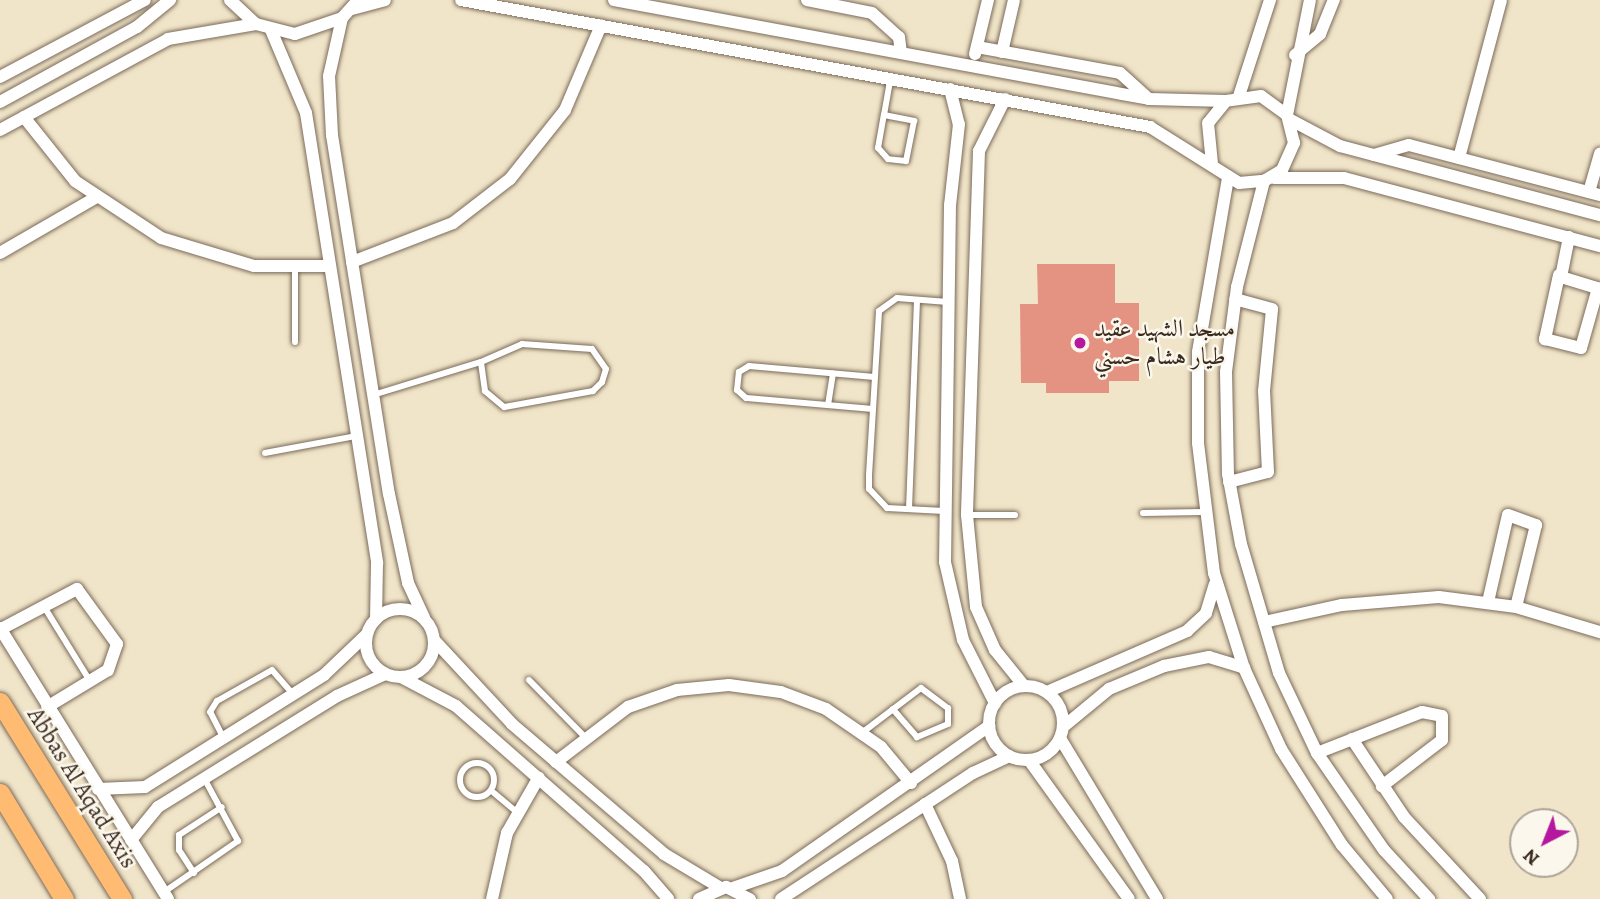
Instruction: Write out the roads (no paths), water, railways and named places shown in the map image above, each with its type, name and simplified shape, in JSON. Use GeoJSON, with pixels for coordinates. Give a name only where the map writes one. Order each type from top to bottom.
{"type":"FeatureCollection","features":[{"type":"Feature","properties":{"kind":"main road","name":"Abbas Al Aqad Axis"},"geometry":{"type":"LineString","coordinates":[[0,702],[122,899]]}},
{"type":"Feature","properties":{"kind":"main road"},"geometry":{"type":"LineString","coordinates":[[0,793],[64,899]]}},
{"type":"Feature","properties":{"kind":"street"},"geometry":{"type":"LineString","coordinates":[[0,77],[145,0]]}},
{"type":"Feature","properties":{"kind":"street"},"geometry":{"type":"LineString","coordinates":[[0,102],[137,27],[170,0]]}},
{"type":"Feature","properties":{"kind":"street"},"geometry":{"type":"LineString","coordinates":[[230,0],[256,24],[271,30],[307,32],[342,18],[355,4],[385,0]]}},
{"type":"Feature","properties":{"kind":"street"},"geometry":{"type":"LineString","coordinates":[[461,0],[1150,127],[1212,164],[1228,178],[1344,178],[1600,246]]}},
{"type":"Feature","properties":{"kind":"street"},"geometry":{"type":"LineString","coordinates":[[614,0],[1149,99],[1226,101],[1239,96],[1271,100],[1288,117],[1374,155],[1600,215]]}},
{"type":"Feature","properties":{"kind":"street"},"geometry":{"type":"LineString","coordinates":[[807,0],[855,4],[887,23],[901,53]]}},
{"type":"Feature","properties":{"kind":"street"},"geometry":{"type":"LineString","coordinates":[[972,66],[988,0]]}},
{"type":"Feature","properties":{"kind":"street"},"geometry":{"type":"LineString","coordinates":[[1002,52],[1014,0]]}},
{"type":"Feature","properties":{"kind":"street"},"geometry":{"type":"LineString","coordinates":[[1239,96],[1270,0]]}},
{"type":"Feature","properties":{"kind":"street"},"geometry":{"type":"LineString","coordinates":[[1310,0],[1294,55],[1288,117],[1290,158],[1267,180],[1235,299],[1226,372],[1229,482],[1279,673],[1317,753],[1384,849],[1429,899]]}},
{"type":"Feature","properties":{"kind":"street"},"geometry":{"type":"LineString","coordinates":[[1294,55],[1320,34],[1335,0]]}},
{"type":"Feature","properties":{"kind":"street"},"geometry":{"type":"LineString","coordinates":[[1459,158],[1501,0]]}},
{"type":"Feature","properties":{"kind":"street"},"geometry":{"type":"LineString","coordinates":[[342,18],[329,105],[373,395],[402,559],[424,618],[435,641],[491,705],[664,855],[719,887],[733,888],[782,871],[989,726],[995,703],[956,618],[944,510],[948,302],[959,124],[950,89]]}},
{"type":"Feature","properties":{"kind":"street"},"geometry":{"type":"LineString","coordinates":[[0,130],[168,39],[256,24]]}},
{"type":"Feature","properties":{"kind":"street"},"geometry":{"type":"LineString","coordinates":[[352,262],[453,223],[510,179],[570,102],[601,26]]}},
{"type":"Feature","properties":{"kind":"street"},"geometry":{"type":"LineString","coordinates":[[99,789],[145,787],[345,659],[367,634],[376,618],[377,563],[328,266],[306,113],[271,30]]}},
{"type":"Feature","properties":{"kind":"street"},"geometry":{"type":"LineString","coordinates":[[976,47],[1120,73],[1149,99]]}},
{"type":"Feature","properties":{"kind":"street"},"geometry":{"type":"LineString","coordinates":[[1005,99],[979,151],[967,515],[976,607],[995,650],[1024,686],[1046,692],[1061,711],[1061,733],[1157,899]]}},
{"type":"Feature","properties":{"kind":"street"},"geometry":{"type":"LineString","coordinates":[[1212,164],[1206,130],[1226,101]]}},
{"type":"Feature","properties":{"kind":"street"},"geometry":{"type":"LineString","coordinates":[[24,117],[95,198],[182,248],[229,261],[295,268],[328,266]]}},
{"type":"Feature","properties":{"kind":"street"},"geometry":{"type":"LineString","coordinates":[[1374,155],[1409,145],[1595,194],[1600,154]]}},
{"type":"Feature","properties":{"kind":"street"},"geometry":{"type":"LineString","coordinates":[[1228,178],[1198,352],[1204,512],[1214,573],[1244,668],[1299,781],[1387,899]]}},
{"type":"Feature","properties":{"kind":"street"},"geometry":{"type":"LineString","coordinates":[[0,253],[95,198]]}},
{"type":"Feature","properties":{"kind":"street"},"geometry":{"type":"LineString","coordinates":[[1559,275],[1599,289],[1581,348],[1545,339],[1559,275],[1569,237]]}},
{"type":"Feature","properties":{"kind":"street"},"geometry":{"type":"LineString","coordinates":[[1229,482],[1268,472],[1264,391],[1272,307],[1235,299]]}},
{"type":"Feature","properties":{"kind":"street"},"geometry":{"type":"LineString","coordinates":[[1488,602],[1508,515],[1536,525],[1516,607]]}},
{"type":"Feature","properties":{"kind":"street"},"geometry":{"type":"LineString","coordinates":[[1046,692],[1194,626],[1211,603],[1214,573]]}},
{"type":"Feature","properties":{"kind":"street"},"geometry":{"type":"LineString","coordinates":[[47,707],[90,681],[118,654],[100,615],[77,589],[42,604],[0,629],[47,707],[166,896]]}},
{"type":"Feature","properties":{"kind":"street"},"geometry":{"type":"LineString","coordinates":[[1264,622],[1395,599],[1488,602],[1516,607],[1600,632]]}},
{"type":"Feature","properties":{"kind":"street"},"geometry":{"type":"LineString","coordinates":[[376,618],[403,608],[424,618]]}},
{"type":"Feature","properties":{"kind":"street"},"geometry":{"type":"LineString","coordinates":[[367,634],[371,661],[385,674],[401,677],[445,698],[540,777],[668,899]]}},
{"type":"Feature","properties":{"kind":"street"},"geometry":{"type":"LineString","coordinates":[[401,677],[421,670],[435,641]]}},
{"type":"Feature","properties":{"kind":"street"},"geometry":{"type":"LineString","coordinates":[[781,899],[925,804],[1009,756],[1029,760],[1047,754],[1061,733],[1109,689],[1164,666],[1209,657],[1244,668]]}},
{"type":"Feature","properties":{"kind":"street"},"geometry":{"type":"LineString","coordinates":[[131,840],[158,807],[385,674]]}},
{"type":"Feature","properties":{"kind":"street"},"geometry":{"type":"LineString","coordinates":[[556,762],[583,735],[652,697],[729,685],[806,700],[863,732],[911,783]]}},
{"type":"Feature","properties":{"kind":"street"},"geometry":{"type":"LineString","coordinates":[[995,703],[1024,686]]}},
{"type":"Feature","properties":{"kind":"street"},"geometry":{"type":"LineString","coordinates":[[1317,753],[1428,711],[1445,720],[1442,740],[1382,786]]}},
{"type":"Feature","properties":{"kind":"street"},"geometry":{"type":"LineString","coordinates":[[989,726],[1009,756]]}},
{"type":"Feature","properties":{"kind":"street"},"geometry":{"type":"LineString","coordinates":[[1352,739],[1382,786],[1427,846],[1480,899]]}},
{"type":"Feature","properties":{"kind":"street"},"geometry":{"type":"LineString","coordinates":[[1029,760],[1129,899]]}},
{"type":"Feature","properties":{"kind":"street"},"geometry":{"type":"LineString","coordinates":[[492,899],[517,812],[540,777]]}},
{"type":"Feature","properties":{"kind":"street"},"geometry":{"type":"LineString","coordinates":[[925,804],[952,861],[960,899]]}},
{"type":"Feature","properties":{"kind":"street"},"geometry":{"type":"LineString","coordinates":[[699,899],[719,887]]}},
{"type":"Feature","properties":{"kind":"street"},"geometry":{"type":"LineString","coordinates":[[733,888],[750,899]]}},
{"type":"Feature","properties":{"kind":"lane"},"geometry":{"type":"LineString","coordinates":[[884,115],[914,121],[906,161],[888,159],[878,148],[890,78]]}},
{"type":"Feature","properties":{"kind":"lane"},"geometry":{"type":"LineString","coordinates":[[295,268],[295,342]]}},
{"type":"Feature","properties":{"kind":"lane"},"geometry":{"type":"LineString","coordinates":[[944,510],[887,508],[869,489],[879,311],[897,298],[948,302]]}},
{"type":"Feature","properties":{"kind":"lane"},"geometry":{"type":"LineString","coordinates":[[909,509],[917,300]]}},
{"type":"Feature","properties":{"kind":"lane"},"geometry":{"type":"LineString","coordinates":[[373,395],[481,362],[522,344],[592,349],[606,369],[593,391],[504,407],[485,391],[481,362]]}},
{"type":"Feature","properties":{"kind":"lane"},"geometry":{"type":"LineString","coordinates":[[873,409],[746,397],[737,390],[739,372],[749,366],[874,377]]}},
{"type":"Feature","properties":{"kind":"lane"},"geometry":{"type":"LineString","coordinates":[[828,405],[833,373]]}},
{"type":"Feature","properties":{"kind":"lane"},"geometry":{"type":"LineString","coordinates":[[265,453],[356,436]]}},
{"type":"Feature","properties":{"kind":"lane"},"geometry":{"type":"LineString","coordinates":[[1143,513],[1204,512]]}},
{"type":"Feature","properties":{"kind":"lane"},"geometry":{"type":"LineString","coordinates":[[967,515],[1015,515]]}},
{"type":"Feature","properties":{"kind":"lane"},"geometry":{"type":"LineString","coordinates":[[42,604],[90,681]]}},
{"type":"Feature","properties":{"kind":"lane"},"geometry":{"type":"LineString","coordinates":[[224,737],[210,712],[217,701],[272,670],[293,694]]}},
{"type":"Feature","properties":{"kind":"lane"},"geometry":{"type":"LineString","coordinates":[[529,680],[583,735]]}},
{"type":"Feature","properties":{"kind":"lane"},"geometry":{"type":"LineString","coordinates":[[863,732],[893,709],[929,689],[948,708],[948,724],[918,737],[893,709]]}},
{"type":"Feature","properties":{"kind":"lane"},"geometry":{"type":"LineString","coordinates":[[473,763],[494,776],[494,793],[484,798],[460,784],[463,765],[473,763]]}},
{"type":"Feature","properties":{"kind":"lane"},"geometry":{"type":"LineString","coordinates":[[166,896],[238,841],[204,778]]}},
{"type":"Feature","properties":{"kind":"lane"},"geometry":{"type":"LineString","coordinates":[[494,793],[517,812]]}},
{"type":"Feature","properties":{"kind":"lane"},"geometry":{"type":"LineString","coordinates":[[194,873],[179,850],[179,835],[222,807]]}},
{"type":"Feature","properties":{"kind":"place","name":"مسجد الشهيد عقيد طيار هشام حسني"},"geometry":{"type":"Point","coordinates":[1080,343]}}]}
